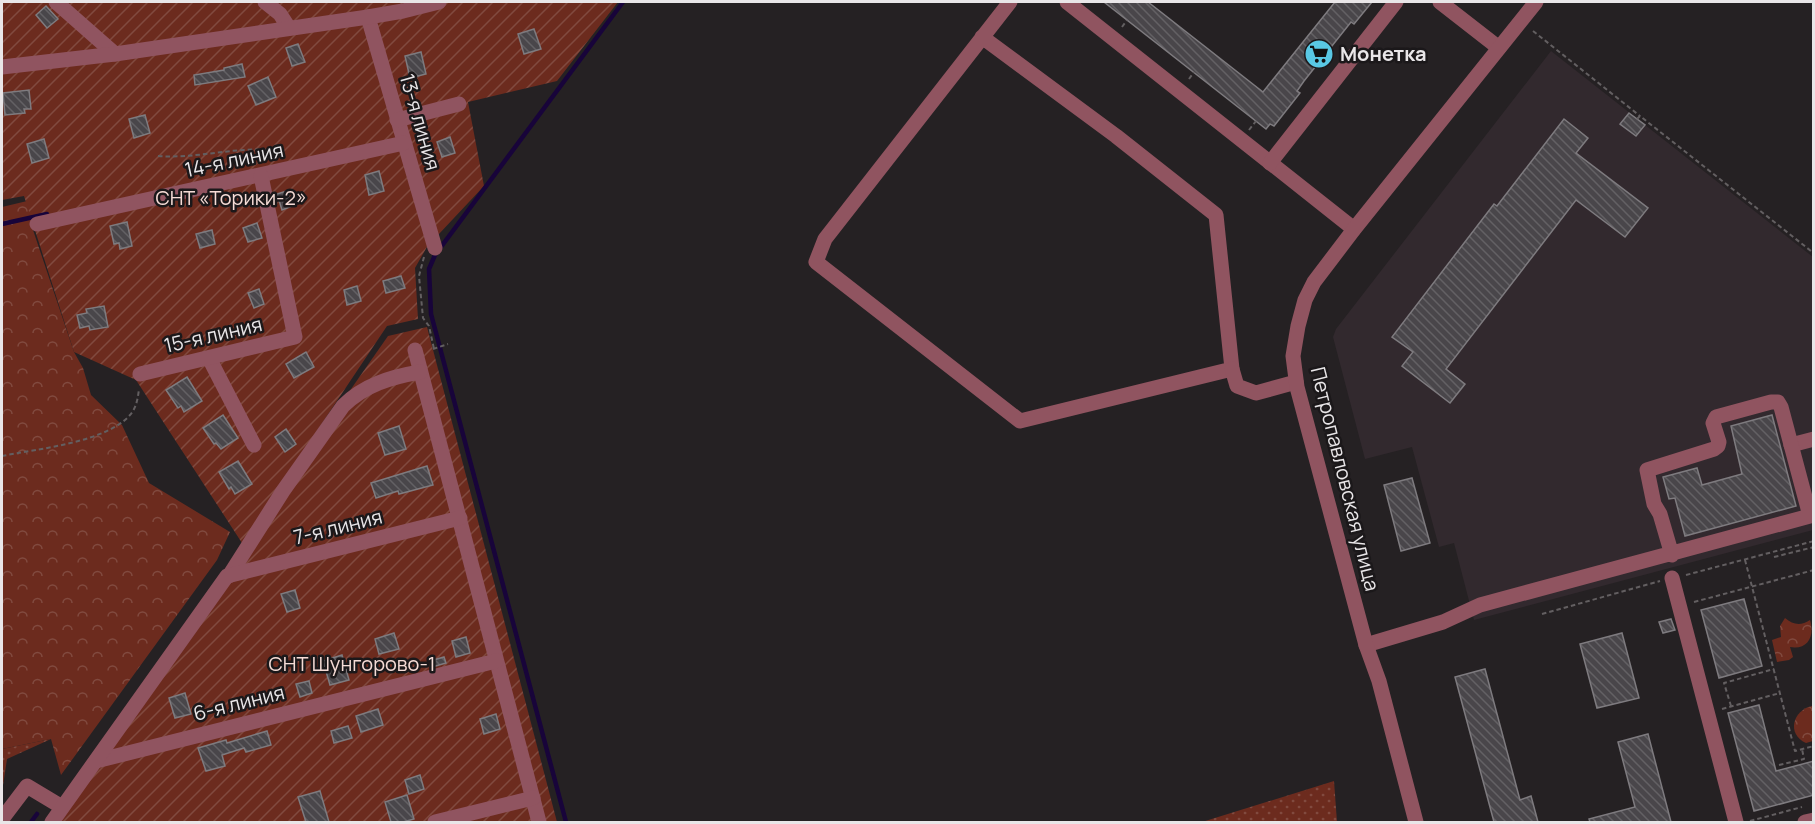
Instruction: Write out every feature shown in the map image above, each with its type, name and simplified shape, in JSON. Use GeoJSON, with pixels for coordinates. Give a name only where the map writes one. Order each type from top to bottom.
{"type":"FeatureCollection","features":[{"type":"Feature","properties":{"kind":"street"},"geometry":{"type":"LineString","coordinates":[[56,2],[115,54]]}},
{"type":"Feature","properties":{"kind":"street"},"geometry":{"type":"LineString","coordinates":[[265,2],[280,14],[289,28]]}},
{"type":"Feature","properties":{"kind":"street"},"geometry":{"type":"LineString","coordinates":[[2,67],[115,54],[368,17],[439,2]]}},
{"type":"Feature","properties":{"kind":"street"},"geometry":{"type":"LineString","coordinates":[[1010,2],[825,239],[816,262],[1020,421],[1232,369]]}},
{"type":"Feature","properties":{"kind":"street"},"geometry":{"type":"LineString","coordinates":[[1067,2],[1354,230]]}},
{"type":"Feature","properties":{"kind":"street"},"geometry":{"type":"LineString","coordinates":[[1270,163],[1396,2]]}},
{"type":"Feature","properties":{"kind":"street"},"geometry":{"type":"LineString","coordinates":[[1440,2],[1499,48]]}},
{"type":"Feature","properties":{"kind":"street","name":"Петропавловская улица"},"geometry":{"type":"LineString","coordinates":[[1416,822],[1296,382],[1293,356],[1305,300],[1314,282],[1536,2]]}},
{"type":"Feature","properties":{"kind":"street","name":"13-я линия"},"geometry":{"type":"LineString","coordinates":[[368,17],[433,243]]}},
{"type":"Feature","properties":{"kind":"street"},"geometry":{"type":"LineString","coordinates":[[982,37],[1116,136],[1216,215],[1232,369],[1237,386],[1256,393],[1296,382]]}},
{"type":"Feature","properties":{"kind":"street"},"geometry":{"type":"LineString","coordinates":[[397,120],[459,104]]}},
{"type":"Feature","properties":{"kind":"street","name":"14-я линия"},"geometry":{"type":"LineString","coordinates":[[37,224],[404,143]]}},
{"type":"Feature","properties":{"kind":"street","name":"15-я линия"},"geometry":{"type":"LineString","coordinates":[[140,374],[295,337],[268,174]]}},
{"type":"Feature","properties":{"kind":"street"},"geometry":{"type":"LineString","coordinates":[[415,350],[539,822]]}},
{"type":"Feature","properties":{"kind":"street"},"geometry":{"type":"LineString","coordinates":[[209,358],[254,445]]}},
{"type":"Feature","properties":{"kind":"street"},"geometry":{"type":"LineString","coordinates":[[52,822],[228,576],[283,491],[343,406],[354,395],[368,387],[401,375],[420,372]]}},
{"type":"Feature","properties":{"kind":"street"},"geometry":{"type":"LineString","coordinates":[[1366,645],[1443,622],[1480,605],[1672,555],[1810,516],[1780,405],[1774,401],[1716,417],[1713,423],[1719,442],[1718,446],[1647,470],[1654,504],[1660,514],[1672,555]]}},
{"type":"Feature","properties":{"kind":"street"},"geometry":{"type":"LineString","coordinates":[[1791,445],[1814,439]]}},
{"type":"Feature","properties":{"kind":"street","name":"7-я линия"},"geometry":{"type":"LineString","coordinates":[[228,576],[460,518]]}},
{"type":"Feature","properties":{"kind":"street"},"geometry":{"type":"LineString","coordinates":[[1672,578],[1743,822]]}},
{"type":"Feature","properties":{"kind":"street","name":"6-я линия"},"geometry":{"type":"LineString","coordinates":[[96,761],[496,661]]}},
{"type":"Feature","properties":{"kind":"street"},"geometry":{"type":"LineString","coordinates":[[2,819],[27,786],[62,807]]}},
{"type":"Feature","properties":{"kind":"street"},"geometry":{"type":"LineString","coordinates":[[435,822],[533,798]]}},
{"type":"Feature","properties":{"kind":"street"},"geometry":{"type":"LineString","coordinates":[[1804,822],[1814,820]]}},
{"type":"Feature","properties":{"kind":"path"},"geometry":{"type":"LineString","coordinates":[[1533,31],[1811,251],[1814,251]]}},
{"type":"Feature","properties":{"kind":"path"},"geometry":{"type":"LineString","coordinates":[[1185,84],[1194,72]]}},
{"type":"Feature","properties":{"kind":"path"},"geometry":{"type":"LineString","coordinates":[[1637,119],[1640,116]]}},
{"type":"Feature","properties":{"kind":"path"},"geometry":{"type":"LineString","coordinates":[[1248,132],[1256,121]]}},
{"type":"Feature","properties":{"kind":"path"},"geometry":{"type":"LineString","coordinates":[[158,156],[176,158],[251,149],[270,150],[268,174]]}},
{"type":"Feature","properties":{"kind":"path"},"geometry":{"type":"LineString","coordinates":[[433,243],[422,261],[419,276],[423,318],[429,326],[434,349],[447,344]]}},
{"type":"Feature","properties":{"kind":"path"},"geometry":{"type":"LineString","coordinates":[[2,456],[82,440],[106,432],[132,412],[138,401],[140,374]]}},
{"type":"Feature","properties":{"kind":"path"},"geometry":{"type":"LineString","coordinates":[[1774,558],[1813,547],[1812,542]]}},
{"type":"Feature","properties":{"kind":"path"},"geometry":{"type":"LineString","coordinates":[[1745,559],[1795,751],[1814,746]]}},
{"type":"Feature","properties":{"kind":"path"},"geometry":{"type":"LineString","coordinates":[[1691,603],[1814,570]]}},
{"type":"Feature","properties":{"kind":"path"},"geometry":{"type":"LineString","coordinates":[[1731,706],[1724,683],[1774,669]]}},
{"type":"Feature","properties":{"kind":"path"},"geometry":{"type":"LineString","coordinates":[[1720,710],[1780,693]]}},
{"type":"Feature","properties":{"kind":"path"},"geometry":{"type":"LineString","coordinates":[[1779,765],[1804,759],[1802,749]]}},
{"type":"Feature","properties":{"kind":"path"},"geometry":{"type":"LineString","coordinates":[[1743,822],[1803,807]]}},
{"type":"Feature","properties":{"kind":"shaded area"},"geometry":{"type":"Polygon","coordinates":[[[1551,51],[1813,257],[1813,530],[1474,620],[1454,543],[1439,547],[1412,447],[1365,459],[1333,337],[1336,329],[1551,51]]]}},
{"type":"Feature","properties":{"kind":"green space","name":"СНТ «Торики-2»"},"geometry":{"type":"Polygon","coordinates":[[[2,2],[618,2],[557,81],[468,102],[484,186],[438,235],[432,238],[415,268],[418,319],[387,326],[242,543],[136,380],[74,352],[24,196],[2,200],[2,2]]]}},
{"type":"Feature","properties":{"kind":"green space"},"geometry":{"type":"Polygon","coordinates":[[[86,187],[33,230],[91,395],[122,425],[149,483],[230,532],[217,560],[61,775],[51,739],[2,749],[2,207],[86,187]]]}},
{"type":"Feature","properties":{"kind":"green space","name":"СНТ Шунгорово-1"},"geometry":{"type":"Polygon","coordinates":[[[427,327],[557,822],[49,822],[388,336],[427,327]]]}},
{"type":"Feature","properties":{"kind":"green space"},"geometry":{"type":"Polygon","coordinates":[[[1785,618],[1797,624],[1810,620],[1812,631],[1806,644],[1790,647],[1793,657],[1777,662],[1772,640],[1781,637],[1780,626],[1785,618]]]}},
{"type":"Feature","properties":{"kind":"green space"},"geometry":{"type":"Polygon","coordinates":[[[1814,706],[1813,741],[1806,743],[1796,734],[1794,723],[1800,712],[1814,706]]]}},
{"type":"Feature","properties":{"kind":"green space"},"geometry":{"type":"Polygon","coordinates":[[[51,739],[7,759],[2,792],[2,749],[51,739]]]}},
{"type":"Feature","properties":{"kind":"green space"},"geometry":{"type":"Polygon","coordinates":[[[1334,781],[1337,822],[1202,822],[1334,781]]]}},
{"type":"Feature","properties":{"kind":"building"},"geometry":{"type":"Polygon","coordinates":[[[1104,2],[1148,2],[1263,92],[1335,2],[1372,2],[1354,24],[1351,22],[1304,81],[1297,91],[1300,93],[1274,126],[1270,124],[1266,129],[1104,2]]]}},
{"type":"Feature","properties":{"kind":"building"},"geometry":{"type":"Polygon","coordinates":[[[46,6],[58,19],[47,28],[36,15],[46,6]]]}},
{"type":"Feature","properties":{"kind":"building"},"geometry":{"type":"Polygon","coordinates":[[[534,29],[541,49],[524,54],[518,34],[534,29]]]}},
{"type":"Feature","properties":{"kind":"building"},"geometry":{"type":"Polygon","coordinates":[[[298,44],[305,62],[292,66],[286,48],[298,44]]]}},
{"type":"Feature","properties":{"kind":"building"},"geometry":{"type":"Polygon","coordinates":[[[421,52],[426,74],[410,78],[405,56],[421,52]]]}},
{"type":"Feature","properties":{"kind":"building"},"geometry":{"type":"Polygon","coordinates":[[[242,64],[245,77],[195,85],[194,75],[224,70],[224,68],[242,64]]]}},
{"type":"Feature","properties":{"kind":"building"},"geometry":{"type":"Polygon","coordinates":[[[268,77],[276,97],[256,105],[248,86],[268,77]]]}},
{"type":"Feature","properties":{"kind":"building"},"geometry":{"type":"Polygon","coordinates":[[[29,90],[31,109],[24,109],[25,113],[5,115],[3,93],[29,90]]]}},
{"type":"Feature","properties":{"kind":"building"},"geometry":{"type":"Polygon","coordinates":[[[1629,113],[1645,125],[1636,136],[1620,124],[1629,113]]]}},
{"type":"Feature","properties":{"kind":"building"},"geometry":{"type":"Polygon","coordinates":[[[145,115],[150,133],[134,138],[129,119],[145,115]]]}},
{"type":"Feature","properties":{"kind":"building"},"geometry":{"type":"Polygon","coordinates":[[[1564,119],[1588,138],[1576,153],[1648,208],[1625,237],[1576,200],[1446,369],[1465,384],[1450,403],[1402,366],[1413,352],[1392,337],[1494,204],[1497,206],[1564,119]]]}},
{"type":"Feature","properties":{"kind":"building"},"geometry":{"type":"Polygon","coordinates":[[[450,137],[455,153],[442,157],[437,142],[450,137]]]}},
{"type":"Feature","properties":{"kind":"building"},"geometry":{"type":"Polygon","coordinates":[[[44,139],[49,158],[32,163],[27,144],[44,139]]]}},
{"type":"Feature","properties":{"kind":"building"},"geometry":{"type":"Polygon","coordinates":[[[379,171],[384,191],[369,195],[365,175],[379,171]]]}},
{"type":"Feature","properties":{"kind":"building"},"geometry":{"type":"Polygon","coordinates":[[[287,191],[292,206],[282,210],[277,194],[287,191]]]}},
{"type":"Feature","properties":{"kind":"building"},"geometry":{"type":"Polygon","coordinates":[[[127,222],[132,246],[120,249],[119,243],[114,244],[110,226],[127,222]]]}},
{"type":"Feature","properties":{"kind":"building"},"geometry":{"type":"Polygon","coordinates":[[[257,223],[262,238],[248,242],[243,228],[257,223]]]}},
{"type":"Feature","properties":{"kind":"building"},"geometry":{"type":"Polygon","coordinates":[[[212,230],[215,244],[200,248],[196,234],[212,230]]]}},
{"type":"Feature","properties":{"kind":"building"},"geometry":{"type":"Polygon","coordinates":[[[401,276],[405,288],[386,293],[383,281],[401,276]]]}},
{"type":"Feature","properties":{"kind":"building"},"geometry":{"type":"Polygon","coordinates":[[[357,286],[361,301],[347,305],[344,290],[357,286]]]}},
{"type":"Feature","properties":{"kind":"building"},"geometry":{"type":"Polygon","coordinates":[[[259,289],[264,304],[254,308],[248,293],[259,289]]]}},
{"type":"Feature","properties":{"kind":"building"},"geometry":{"type":"Polygon","coordinates":[[[104,306],[108,327],[90,330],[89,326],[80,328],[77,315],[87,313],[86,309],[104,306]]]}},
{"type":"Feature","properties":{"kind":"building"},"geometry":{"type":"Polygon","coordinates":[[[306,352],[314,367],[294,378],[286,364],[306,352]]]}},
{"type":"Feature","properties":{"kind":"building"},"geometry":{"type":"Polygon","coordinates":[[[187,377],[202,401],[184,412],[181,406],[178,408],[166,390],[187,377]]]}},
{"type":"Feature","properties":{"kind":"building"},"geometry":{"type":"Polygon","coordinates":[[[223,415],[238,438],[221,449],[216,443],[214,444],[203,428],[223,415]]]}},
{"type":"Feature","properties":{"kind":"building"},"geometry":{"type":"Polygon","coordinates":[[[1772,415],[1796,506],[1685,536],[1675,498],[1669,499],[1663,477],[1697,468],[1702,485],[1742,474],[1731,426],[1772,415]]]}},
{"type":"Feature","properties":{"kind":"building"},"geometry":{"type":"Polygon","coordinates":[[[399,426],[406,449],[385,455],[378,433],[399,426]]]}},
{"type":"Feature","properties":{"kind":"building"},"geometry":{"type":"Polygon","coordinates":[[[286,429],[296,444],[285,452],[275,437],[286,429]]]}},
{"type":"Feature","properties":{"kind":"building"},"geometry":{"type":"Polygon","coordinates":[[[238,461],[252,484],[235,494],[231,487],[229,489],[219,472],[238,461]]]}},
{"type":"Feature","properties":{"kind":"building"},"geometry":{"type":"Polygon","coordinates":[[[427,466],[433,485],[399,494],[398,491],[376,498],[371,483],[427,466]]]}},
{"type":"Feature","properties":{"kind":"building"},"geometry":{"type":"Polygon","coordinates":[[[1412,478],[1430,543],[1401,551],[1384,485],[1412,478]]]}},
{"type":"Feature","properties":{"kind":"building"},"geometry":{"type":"Polygon","coordinates":[[[295,590],[300,608],[287,612],[281,594],[295,590]]]}},
{"type":"Feature","properties":{"kind":"building"},"geometry":{"type":"Polygon","coordinates":[[[1744,599],[1762,666],[1719,678],[1701,610],[1744,599]]]}},
{"type":"Feature","properties":{"kind":"building"},"geometry":{"type":"Polygon","coordinates":[[[1671,619],[1675,630],[1663,633],[1659,622],[1671,619]]]}},
{"type":"Feature","properties":{"kind":"building"},"geometry":{"type":"Polygon","coordinates":[[[394,633],[399,649],[379,654],[375,639],[394,633]]]}},
{"type":"Feature","properties":{"kind":"building"},"geometry":{"type":"Polygon","coordinates":[[[1622,633],[1639,698],[1597,708],[1580,644],[1622,633]]]}},
{"type":"Feature","properties":{"kind":"building"},"geometry":{"type":"Polygon","coordinates":[[[466,637],[470,653],[456,657],[452,641],[466,637]]]}},
{"type":"Feature","properties":{"kind":"building"},"geometry":{"type":"Polygon","coordinates":[[[342,655],[349,680],[330,685],[323,661],[342,655]]]}},
{"type":"Feature","properties":{"kind":"building"},"geometry":{"type":"Polygon","coordinates":[[[444,657],[446,663],[432,667],[430,661],[444,657]]]}},
{"type":"Feature","properties":{"kind":"building"},"geometry":{"type":"Polygon","coordinates":[[[1485,669],[1520,800],[1531,796],[1538,822],[1494,822],[1455,677],[1485,669]]]}},
{"type":"Feature","properties":{"kind":"building"},"geometry":{"type":"Polygon","coordinates":[[[309,681],[312,693],[300,697],[296,684],[309,681]]]}},
{"type":"Feature","properties":{"kind":"building"},"geometry":{"type":"Polygon","coordinates":[[[185,693],[191,714],[175,718],[169,698],[185,693]]]}},
{"type":"Feature","properties":{"kind":"building"},"geometry":{"type":"Polygon","coordinates":[[[1759,705],[1776,771],[1814,761],[1814,795],[1754,811],[1728,713],[1759,705]]]}},
{"type":"Feature","properties":{"kind":"building"},"geometry":{"type":"Polygon","coordinates":[[[378,709],[383,725],[361,732],[356,716],[378,709]]]}},
{"type":"Feature","properties":{"kind":"building"},"geometry":{"type":"Polygon","coordinates":[[[496,714],[500,729],[484,734],[480,719],[496,714]]]}},
{"type":"Feature","properties":{"kind":"building"},"geometry":{"type":"Polygon","coordinates":[[[348,726],[352,738],[334,743],[331,731],[348,726]]]}},
{"type":"Feature","properties":{"kind":"building"},"geometry":{"type":"Polygon","coordinates":[[[267,731],[271,745],[246,752],[244,748],[222,755],[225,766],[206,771],[198,748],[226,740],[227,743],[267,731]]]}},
{"type":"Feature","properties":{"kind":"building"},"geometry":{"type":"Polygon","coordinates":[[[1648,734],[1671,822],[1590,822],[1589,819],[1635,807],[1618,742],[1648,734]]]}},
{"type":"Feature","properties":{"kind":"building"},"geometry":{"type":"Polygon","coordinates":[[[420,775],[424,789],[409,794],[405,780],[420,775]]]}},
{"type":"Feature","properties":{"kind":"building"},"geometry":{"type":"Polygon","coordinates":[[[320,791],[329,822],[306,822],[298,797],[320,791]]]}},
{"type":"Feature","properties":{"kind":"building"},"geometry":{"type":"Polygon","coordinates":[[[407,795],[414,819],[391,822],[385,802],[407,795]]]}},
{"type":"Feature","properties":{"kind":"waterway"},"geometry":{"type":"LineString","coordinates":[[566,822],[431,314],[429,269],[435,255],[623,2]]}},
{"type":"Feature","properties":{"kind":"waterway"},"geometry":{"type":"LineString","coordinates":[[2,224],[47,214]]}},
{"type":"Feature","properties":{"kind":"waterway"},"geometry":{"type":"LineString","coordinates":[[31,822],[37,814]]}},
{"type":"Feature","properties":{"kind":"place","name":"Монетка"},"geometry":{"type":"Point","coordinates":[1319,54]}}]}
